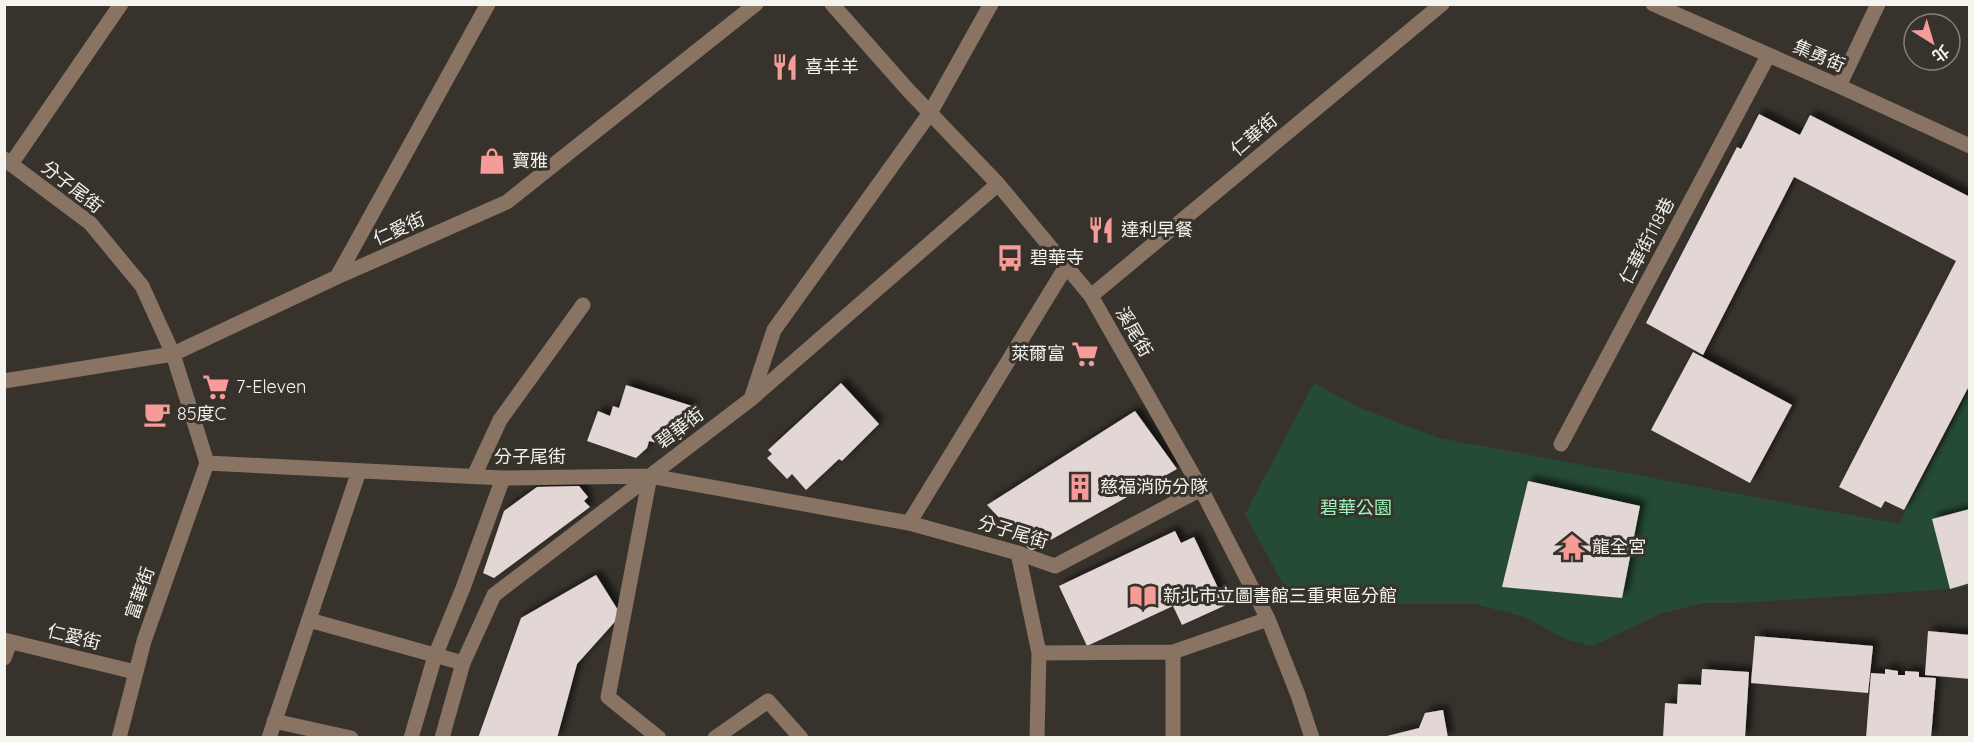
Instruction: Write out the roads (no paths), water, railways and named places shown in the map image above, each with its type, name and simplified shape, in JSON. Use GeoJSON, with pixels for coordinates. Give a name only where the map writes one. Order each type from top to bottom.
{"type":"FeatureCollection","features":[{"type":"Feature","properties":{"kind":"street"},"geometry":{"type":"LineString","coordinates":[[8,162],[121,4]]}},
{"type":"Feature","properties":{"kind":"street"},"geometry":{"type":"LineString","coordinates":[[337,277],[488,4]]}},
{"type":"Feature","properties":{"kind":"street","name":"仁愛街"},"geometry":{"type":"LineString","coordinates":[[4,381],[173,354],[337,277],[507,202],[756,4]]}},
{"type":"Feature","properties":{"kind":"street","name":"溪尾街"},"geometry":{"type":"LineString","coordinates":[[832,4],[908,90],[998,184],[1091,296],[1201,489],[1268,619],[1312,738]]}},
{"type":"Feature","properties":{"kind":"street","name":"仁華街"},"geometry":{"type":"LineString","coordinates":[[1091,296],[1443,4]]}},
{"type":"Feature","properties":{"kind":"street","name":"集勇街"},"geometry":{"type":"LineString","coordinates":[[1653,4],[1970,146]]}},
{"type":"Feature","properties":{"kind":"street"},"geometry":{"type":"LineString","coordinates":[[1839,86],[1878,4]]}},
{"type":"Feature","properties":{"kind":"street"},"geometry":{"type":"LineString","coordinates":[[751,399],[774,330],[930,113],[991,5]]}},
{"type":"Feature","properties":{"kind":"street","name":"仁華街118巷"},"geometry":{"type":"LineString","coordinates":[[1561,444],[1768,56]]}},
{"type":"Feature","properties":{"kind":"street","name":"分子尾街"},"geometry":{"type":"LineString","coordinates":[[8,162],[90,223],[142,286],[173,354],[207,463],[503,478],[650,476],[909,523],[1018,553],[1055,566],[1201,489]]}},
{"type":"Feature","properties":{"kind":"street","name":"碧華街"},"geometry":{"type":"LineString","coordinates":[[442,738],[463,663],[494,595],[751,399],[998,184]]}},
{"type":"Feature","properties":{"kind":"street"},"geometry":{"type":"LineString","coordinates":[[909,523],[1067,265]]}},
{"type":"Feature","properties":{"kind":"street"},"geometry":{"type":"LineString","coordinates":[[474,476],[500,420],[583,305]]}},
{"type":"Feature","properties":{"kind":"street","name":"富華街"},"geometry":{"type":"LineString","coordinates":[[118,738],[144,641],[207,463]]}},
{"type":"Feature","properties":{"kind":"street"},"geometry":{"type":"LineString","coordinates":[[269,738],[359,471]]}},
{"type":"Feature","properties":{"kind":"street"},"geometry":{"type":"LineString","coordinates":[[650,476],[608,697],[659,738]]}},
{"type":"Feature","properties":{"kind":"street"},"geometry":{"type":"LineString","coordinates":[[411,738],[435,656],[463,588],[503,478]]}},
{"type":"Feature","properties":{"kind":"street"},"geometry":{"type":"LineString","coordinates":[[1018,553],[1039,653],[1037,738]]}},
{"type":"Feature","properties":{"kind":"street"},"geometry":{"type":"LineString","coordinates":[[1039,653],[1173,652],[1268,619]]}},
{"type":"Feature","properties":{"kind":"street"},"geometry":{"type":"LineString","coordinates":[[309,620],[463,663]]}},
{"type":"Feature","properties":{"kind":"street"},"geometry":{"type":"LineString","coordinates":[[4,658],[7,641]]}},
{"type":"Feature","properties":{"kind":"street","name":"仁愛街"},"geometry":{"type":"LineString","coordinates":[[7,641],[135,672]]}},
{"type":"Feature","properties":{"kind":"street"},"geometry":{"type":"LineString","coordinates":[[1173,652],[1173,738]]}},
{"type":"Feature","properties":{"kind":"street"},"geometry":{"type":"LineString","coordinates":[[715,738],[768,701],[801,738]]}},
{"type":"Feature","properties":{"kind":"street"},"geometry":{"type":"LineString","coordinates":[[274,721],[351,738]]}},
{"type":"Feature","properties":{"kind":"place","name":"喜羊羊"},"geometry":{"type":"Point","coordinates":[785,67]}},
{"type":"Feature","properties":{"kind":"place","name":"寶雅"},"geometry":{"type":"Point","coordinates":[492,161]}},
{"type":"Feature","properties":{"kind":"place","name":"達利早餐"},"geometry":{"type":"Point","coordinates":[1101,230]}},
{"type":"Feature","properties":{"kind":"place","name":"碧華寺"},"geometry":{"type":"Point","coordinates":[1010,258]}},
{"type":"Feature","properties":{"kind":"place","name":"萊爾富"},"geometry":{"type":"Point","coordinates":[1085,354]}},
{"type":"Feature","properties":{"kind":"place","name":"7-Eleven"},"geometry":{"type":"Point","coordinates":[216,387]}},
{"type":"Feature","properties":{"kind":"place","name":"85度C"},"geometry":{"type":"Point","coordinates":[157,414]}},
{"type":"Feature","properties":{"kind":"place","name":"慈福消防分隊"},"geometry":{"type":"Point","coordinates":[1080,487]}},
{"type":"Feature","properties":{"kind":"place","name":"龍全宮"},"geometry":{"type":"Point","coordinates":[1572,547]}},
{"type":"Feature","properties":{"kind":"place","name":"新北市立圖書館三重東區分館"},"geometry":{"type":"Point","coordinates":[1143,596]}},
{"type":"Feature","properties":{"kind":"park label","name":"碧華公園"},"geometry":{"type":"Point","coordinates":[1356,508]}}]}
